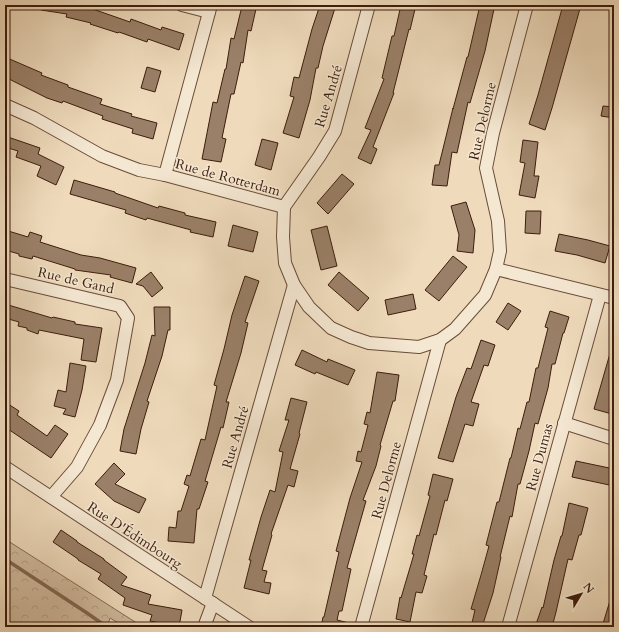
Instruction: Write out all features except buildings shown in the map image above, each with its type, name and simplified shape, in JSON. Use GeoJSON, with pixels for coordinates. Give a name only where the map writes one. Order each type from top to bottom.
{"type":"FeatureCollection","features":[{"type":"Feature","properties":{"kind":"street"},"geometry":{"type":"LineString","coordinates":[[165,175],[210,9],[182,5]]}},
{"type":"Feature","properties":{"kind":"street","name":"Rue André"},"geometry":{"type":"LineString","coordinates":[[284,207],[319,157],[335,131],[370,5]]}},
{"type":"Feature","properties":{"kind":"street","name":"Rue Delorme"},"geometry":{"type":"LineString","coordinates":[[496,269],[500,251],[498,221],[486,168],[493,133],[528,5]]}},
{"type":"Feature","properties":{"kind":"street","name":"Rue de Rotterdam"},"geometry":{"type":"LineString","coordinates":[[5,105],[34,118],[102,156],[139,170],[165,175],[284,207],[283,238],[285,263],[294,285],[309,307],[331,328],[351,337],[369,343],[419,348],[440,340],[455,329],[485,295],[496,269]]}},
{"type":"Feature","properties":{"kind":"street"},"geometry":{"type":"LineString","coordinates":[[496,269],[614,298]]}},
{"type":"Feature","properties":{"kind":"street","name":"Rue de Gand"},"geometry":{"type":"LineString","coordinates":[[5,279],[120,306],[128,318],[117,380],[100,425],[77,467],[51,497]]}},
{"type":"Feature","properties":{"kind":"street","name":"Rue André"},"geometry":{"type":"LineString","coordinates":[[204,627],[209,600],[294,285]]}},
{"type":"Feature","properties":{"kind":"street","name":"Rue Dumas"},"geometry":{"type":"LineString","coordinates":[[508,627],[600,295]]}},
{"type":"Feature","properties":{"kind":"street","name":"Rue Delorme"},"geometry":{"type":"LineString","coordinates":[[361,627],[440,340]]}},
{"type":"Feature","properties":{"kind":"street"},"geometry":{"type":"LineString","coordinates":[[564,423],[614,439]]}},
{"type":"Feature","properties":{"kind":"street","name":"Rue D'Édimbourg"},"geometry":{"type":"LineString","coordinates":[[5,467],[249,627]]}},
{"type":"Feature","properties":{"kind":"green space"},"geometry":{"type":"Polygon","coordinates":[[[5,539],[143,627],[125,627],[110,618],[107,627],[5,627],[5,539]]]}},
{"type":"Feature","properties":{"kind":"waterway"},"geometry":{"type":"LineString","coordinates":[[5,559],[107,627]]}}]}
